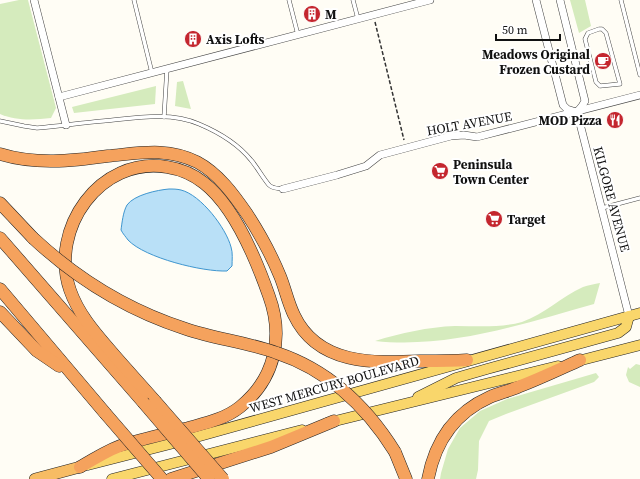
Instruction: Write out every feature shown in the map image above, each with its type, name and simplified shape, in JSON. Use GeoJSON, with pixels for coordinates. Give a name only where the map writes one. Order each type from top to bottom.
{"type":"FeatureCollection","features":[{"type":"Feature","properties":{"kind":"highway"},"geometry":{"type":"LineString","coordinates":[[0,154],[36,161],[61,161],[147,151],[166,153],[198,162],[211,171],[224,184],[255,227],[268,250],[280,277],[293,314],[299,324],[314,341],[335,354],[359,360],[392,362],[467,360]]}},
{"type":"Feature","properties":{"kind":"highway"},"geometry":{"type":"LineString","coordinates":[[80,467],[124,444],[213,421],[228,414],[240,407],[263,382],[270,369],[274,355],[276,345],[276,325],[272,302],[245,238],[230,213],[216,194],[203,182],[190,174],[174,168],[159,166],[131,168],[107,180],[95,190],[82,206],[69,234],[66,246],[65,262],[68,284],[80,311],[149,402],[209,479]]}},
{"type":"Feature","properties":{"kind":"highway"},"geometry":{"type":"LineString","coordinates":[[0,203],[47,251],[83,279],[112,297],[140,311],[187,330],[277,353],[309,367],[332,382],[352,398],[375,423],[395,452],[406,479]]}},
{"type":"Feature","properties":{"kind":"highway"},"geometry":{"type":"LineString","coordinates":[[0,238],[149,402],[223,479]]}},
{"type":"Feature","properties":{"kind":"highway"},"geometry":{"type":"LineString","coordinates":[[0,289],[162,479]]}},
{"type":"Feature","properties":{"kind":"highway"},"geometry":{"type":"LineString","coordinates":[[0,312],[37,351],[72,374]]}},
{"type":"Feature","properties":{"kind":"highway"},"geometry":{"type":"LineString","coordinates":[[428,479],[432,460],[439,442],[452,425],[465,412],[489,397],[518,387],[580,360]]}},
{"type":"Feature","properties":{"kind":"highway"},"geometry":{"type":"LineString","coordinates":[[171,479],[271,447],[334,422]]}},
{"type":"Feature","properties":{"kind":"highway","name":"WEST MERCURY BOULEVARD"},"geometry":{"type":"LineString","coordinates":[[35,479],[80,467]]}},
{"type":"Feature","properties":{"kind":"main road","name":"WEST MERCURY BOULEVARD"},"geometry":{"type":"LineString","coordinates":[[80,467],[182,441],[467,360],[640,313]]}},
{"type":"Feature","properties":{"kind":"main road"},"geometry":{"type":"LineString","coordinates":[[399,406],[456,378],[618,333],[626,327],[630,316]]}},
{"type":"Feature","properties":{"kind":"main road"},"geometry":{"type":"LineString","coordinates":[[112,479],[640,345]]}},
{"type":"Feature","properties":{"kind":"street"},"geometry":{"type":"LineString","coordinates":[[34,0],[66,125]]}},
{"type":"Feature","properties":{"kind":"street"},"geometry":{"type":"LineString","coordinates":[[59,97],[430,0]]}},
{"type":"Feature","properties":{"kind":"street"},"geometry":{"type":"LineString","coordinates":[[536,0],[563,106],[568,110],[576,112],[585,101],[560,0]]}},
{"type":"Feature","properties":{"kind":"street","name":"HOLT AVENUE"},"geometry":{"type":"LineString","coordinates":[[283,188],[337,175],[366,166],[380,155],[406,148],[457,135],[477,137],[640,95]]}},
{"type":"Feature","properties":{"kind":"street","name":"KILGORE AVENUE"},"geometry":{"type":"LineString","coordinates":[[576,112],[630,316]]}},
{"type":"Feature","properties":{"kind":"lane"},"geometry":{"type":"LineString","coordinates":[[134,0],[152,73]]}},
{"type":"Feature","properties":{"kind":"lane"},"geometry":{"type":"LineString","coordinates":[[289,0],[298,35]]}},
{"type":"Feature","properties":{"kind":"lane"},"geometry":{"type":"LineString","coordinates":[[353,0],[358,19]]}},
{"type":"Feature","properties":{"kind":"lane"},"geometry":{"type":"LineString","coordinates":[[621,0],[640,75]]}},
{"type":"Feature","properties":{"kind":"lane"},"geometry":{"type":"LineString","coordinates":[[602,29],[606,33],[620,84],[600,86],[596,82],[584,39],[588,33],[602,29]]}},
{"type":"Feature","properties":{"kind":"lane"},"geometry":{"type":"LineString","coordinates":[[164,117],[167,69]]}},
{"type":"Feature","properties":{"kind":"lane"},"geometry":{"type":"LineString","coordinates":[[0,121],[37,128],[137,117],[180,118],[198,123],[220,134],[250,159],[269,185],[274,188],[283,188]]}},
{"type":"Feature","properties":{"kind":"lane"},"geometry":{"type":"LineString","coordinates":[[602,208],[640,198]]}},
{"type":"Feature","properties":{"kind":"path"},"geometry":{"type":"LineString","coordinates":[[374,19],[406,148]]}},
{"type":"Feature","properties":{"kind":"green space"},"geometry":{"type":"Polygon","coordinates":[[[19,0],[28,0],[56,108],[51,118],[12,118],[0,114],[0,4],[19,0]]]}},
{"type":"Feature","properties":{"kind":"green space"},"geometry":{"type":"Polygon","coordinates":[[[570,0],[585,0],[591,26],[579,33],[570,0]]]}},
{"type":"Feature","properties":{"kind":"green space"},"geometry":{"type":"Polygon","coordinates":[[[183,81],[191,109],[175,106],[177,82],[183,81]]]}},
{"type":"Feature","properties":{"kind":"green space"},"geometry":{"type":"Polygon","coordinates":[[[156,86],[155,104],[74,113],[72,107],[156,86]]]}},
{"type":"Feature","properties":{"kind":"green space"},"geometry":{"type":"Polygon","coordinates":[[[600,283],[594,304],[513,327],[458,338],[430,341],[403,343],[375,341],[425,329],[455,326],[497,326],[522,322],[538,315],[583,287],[600,283]]]}},
{"type":"Feature","properties":{"kind":"green space"},"geometry":{"type":"Polygon","coordinates":[[[636,364],[640,365],[640,387],[629,382],[626,375],[628,367],[630,369],[636,364]]]}},
{"type":"Feature","properties":{"kind":"green space"},"geometry":{"type":"Polygon","coordinates":[[[596,373],[599,377],[594,382],[489,421],[479,441],[478,470],[476,479],[440,479],[448,449],[460,428],[480,411],[507,399],[596,373]]]}},
{"type":"Feature","properties":{"kind":"water"},"geometry":{"type":"Polygon","coordinates":[[[169,189],[181,190],[189,193],[197,198],[212,213],[224,231],[232,249],[232,266],[227,271],[204,269],[175,263],[147,253],[136,247],[128,240],[121,230],[126,208],[130,201],[146,194],[169,189]]]}},
{"type":"Feature","properties":{"kind":"place","name":"M"},"geometry":{"type":"Point","coordinates":[312,14]}},
{"type":"Feature","properties":{"kind":"place","name":"Axis Lofts"},"geometry":{"type":"Point","coordinates":[193,39]}},
{"type":"Feature","properties":{"kind":"place","name":"Meadows Original Frozen Custard"},"geometry":{"type":"Point","coordinates":[603,61]}},
{"type":"Feature","properties":{"kind":"place","name":"MOD Pizza"},"geometry":{"type":"Point","coordinates":[615,120]}},
{"type":"Feature","properties":{"kind":"place","name":"Peninsula Town Center"},"geometry":{"type":"Point","coordinates":[440,171]}},
{"type":"Feature","properties":{"kind":"place","name":"Target"},"geometry":{"type":"Point","coordinates":[494,219]}}]}
